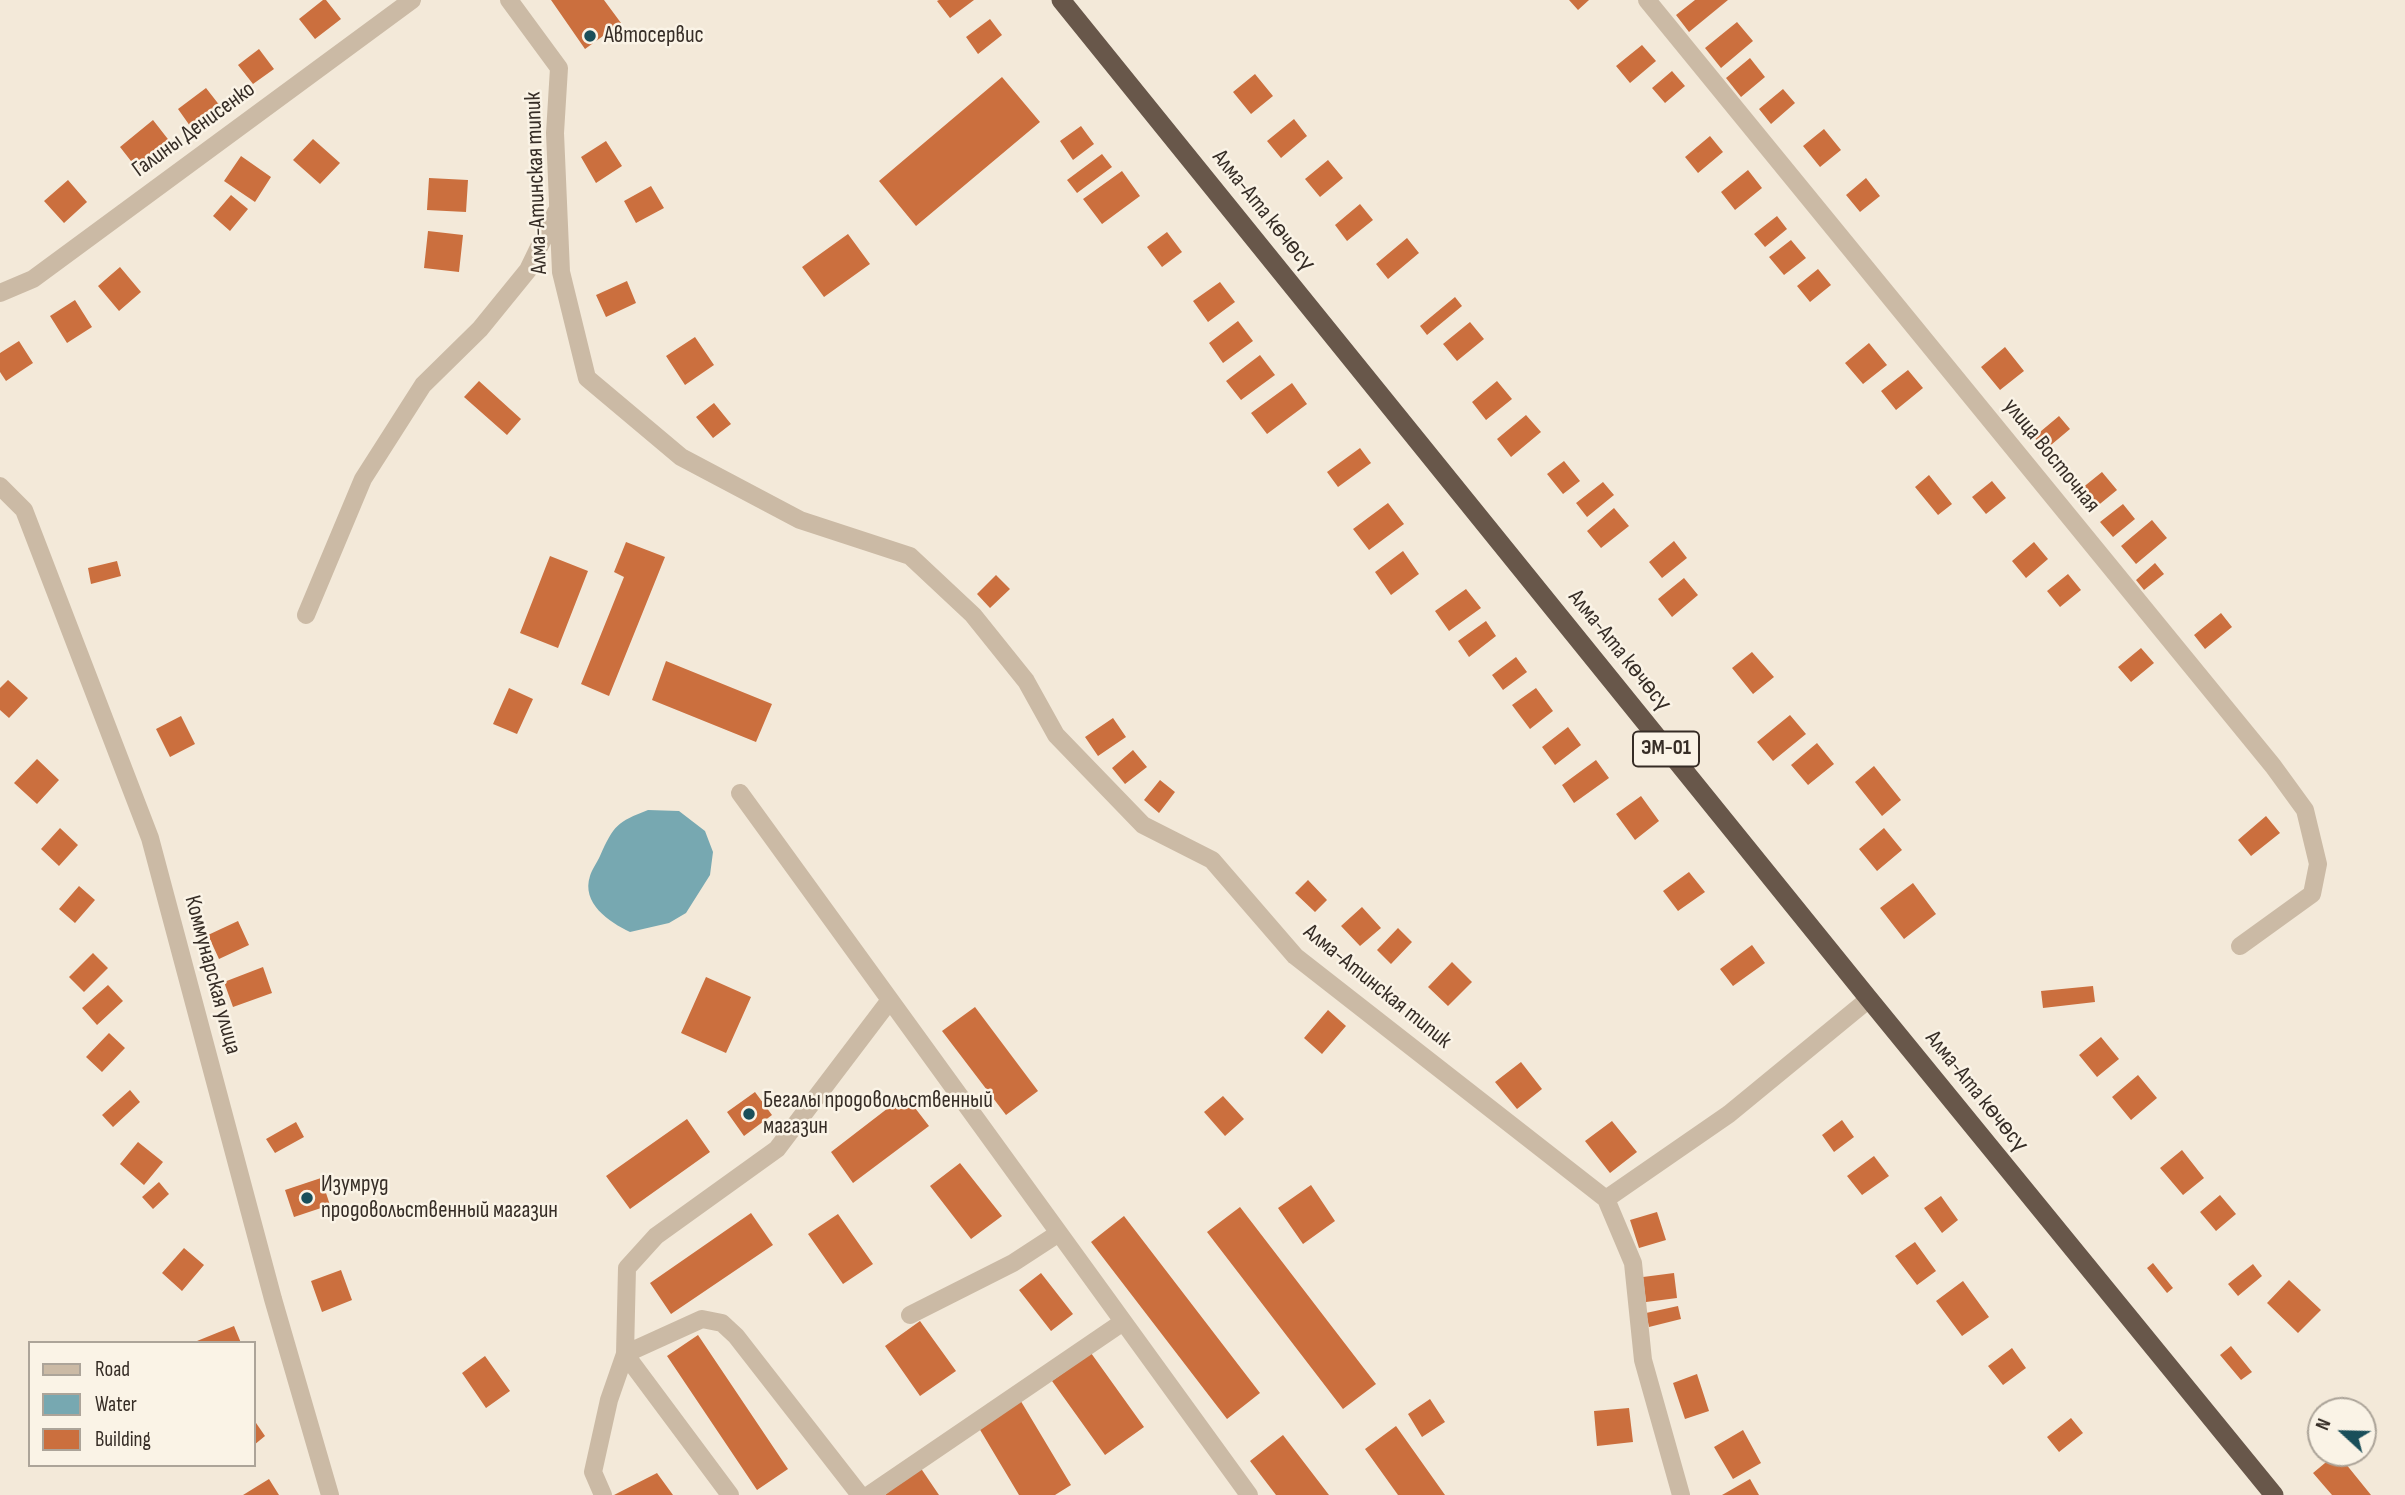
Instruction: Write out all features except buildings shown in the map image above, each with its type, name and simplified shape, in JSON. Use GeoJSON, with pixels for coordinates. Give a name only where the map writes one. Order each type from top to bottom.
{"type":"FeatureCollection","features":[{"type":"Feature","properties":{"kind":"highway","name":"Алма-Ата көчөсү"},"geometry":{"type":"LineString","coordinates":[[1061,0],[2274,1495]]}},
{"type":"Feature","properties":{"kind":"street","name":"Галины Денисенко"},"geometry":{"type":"LineString","coordinates":[[0,293],[33,279],[412,0]]}},
{"type":"Feature","properties":{"kind":"street","name":"Алма-Атинская типик"},"geometry":{"type":"LineString","coordinates":[[509,0],[559,68],[555,133],[561,272],[587,379],[681,457],[800,520],[910,556],[973,615],[1026,681],[1056,736],[1143,825],[1212,860],[1295,956],[1606,1199],[1633,1263],[1643,1360],[1681,1495]]}},
{"type":"Feature","properties":{"kind":"street","name":"улица Восточная"},"geometry":{"type":"LineString","coordinates":[[1647,0],[2273,766],[2305,810],[2318,864],[2312,894],[2240,946]]}},
{"type":"Feature","properties":{"kind":"street"},"geometry":{"type":"LineString","coordinates":[[306,615],[363,479],[423,385],[480,329],[528,270],[558,208]]}},
{"type":"Feature","properties":{"kind":"street","name":"Коммунарская улица"},"geometry":{"type":"LineString","coordinates":[[0,486],[24,510],[150,838],[273,1298],[330,1495]]}},
{"type":"Feature","properties":{"kind":"street"},"geometry":{"type":"LineString","coordinates":[[740,793],[1248,1495]]}},
{"type":"Feature","properties":{"kind":"street"},"geometry":{"type":"LineString","coordinates":[[1606,1199],[1729,1114],[1869,999]]}},
{"type":"Feature","properties":{"kind":"street"},"geometry":{"type":"LineString","coordinates":[[603,1495],[593,1472],[609,1400],[625,1354],[627,1268],[656,1236],[777,1149],[890,1000]]}},
{"type":"Feature","properties":{"kind":"street"},"geometry":{"type":"LineString","coordinates":[[910,1315],[1013,1263],[1059,1233]]}},
{"type":"Feature","properties":{"kind":"street"},"geometry":{"type":"LineString","coordinates":[[625,1354],[702,1319],[722,1323],[736,1336],[860,1495]]}},
{"type":"Feature","properties":{"kind":"street"},"geometry":{"type":"LineString","coordinates":[[869,1495],[1123,1322]]}},
{"type":"Feature","properties":{"kind":"street"},"geometry":{"type":"LineString","coordinates":[[625,1354],[730,1495]]}},
{"type":"Feature","properties":{"kind":"water"},"geometry":{"type":"Polygon","coordinates":[[[648,810],[679,811],[705,831],[713,852],[710,875],[686,913],[669,923],[630,932],[599,910],[593,903],[588,886],[592,871],[613,831],[629,818],[648,810]]]}},
{"type":"Feature","properties":{"kind":"place","name":"Автосервис"},"geometry":{"type":"Point","coordinates":[590,36]}},
{"type":"Feature","properties":{"kind":"place","name":"Бегалы продовольственный магазин"},"geometry":{"type":"Point","coordinates":[749,1114]}},
{"type":"Feature","properties":{"kind":"place","name":"Изумруд продовольственный магазин"},"geometry":{"type":"Point","coordinates":[307,1198]}}]}
